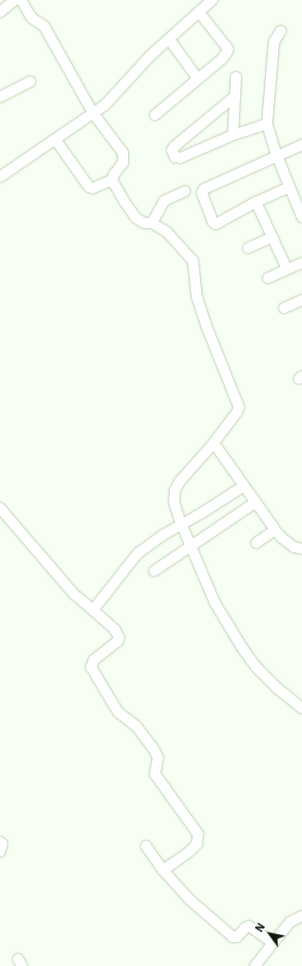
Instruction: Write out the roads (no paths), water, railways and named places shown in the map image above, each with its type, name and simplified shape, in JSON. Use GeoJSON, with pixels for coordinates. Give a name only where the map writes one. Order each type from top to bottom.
{"type":"FeatureCollection","features":[{"type":"Feature","properties":{"kind":"street"},"geometry":{"type":"LineString","coordinates":[[0,12],[15,0]]}},
{"type":"Feature","properties":{"kind":"street"},"geometry":{"type":"LineString","coordinates":[[22,0],[32,18],[44,26],[93,113],[124,154],[123,163],[114,174],[112,180],[93,188],[89,187],[55,139]]}},
{"type":"Feature","properties":{"kind":"street"},"geometry":{"type":"LineString","coordinates":[[0,177],[113,98],[150,56],[212,0]]}},
{"type":"Feature","properties":{"kind":"street"},"geometry":{"type":"LineString","coordinates":[[155,115],[224,57],[228,49],[199,12]]}},
{"type":"Feature","properties":{"kind":"street"},"geometry":{"type":"LineString","coordinates":[[281,31],[274,42],[267,124],[277,156],[302,217]]}},
{"type":"Feature","properties":{"kind":"street"},"geometry":{"type":"LineString","coordinates":[[169,39],[198,79]]}},
{"type":"Feature","properties":{"kind":"street"},"geometry":{"type":"LineString","coordinates":[[233,135],[236,77]]}},
{"type":"Feature","properties":{"kind":"street"},"geometry":{"type":"LineString","coordinates":[[0,97],[30,82]]}},
{"type":"Feature","properties":{"kind":"street"},"geometry":{"type":"LineString","coordinates":[[234,97],[175,146],[172,151],[176,158],[180,158],[233,135],[267,124]]}},
{"type":"Feature","properties":{"kind":"street"},"geometry":{"type":"LineString","coordinates":[[289,187],[256,202],[216,224],[202,193],[204,189],[302,145]]}},
{"type":"Feature","properties":{"kind":"street"},"geometry":{"type":"LineString","coordinates":[[112,180],[136,218],[144,222],[152,223],[167,232],[193,261],[198,297],[208,330],[238,404],[237,412],[180,481],[175,490],[174,502],[181,523],[215,603],[243,649],[267,677],[302,708]]}},
{"type":"Feature","properties":{"kind":"street"},"geometry":{"type":"LineString","coordinates":[[152,223],[164,201],[185,191]]}},
{"type":"Feature","properties":{"kind":"street"},"geometry":{"type":"LineString","coordinates":[[256,202],[287,269]]}},
{"type":"Feature","properties":{"kind":"street"},"geometry":{"type":"LineString","coordinates":[[248,248],[273,237]]}},
{"type":"Feature","properties":{"kind":"street"},"geometry":{"type":"LineString","coordinates":[[268,278],[302,263]]}},
{"type":"Feature","properties":{"kind":"street"},"geometry":{"type":"LineString","coordinates":[[284,308],[302,300]]}},
{"type":"Feature","properties":{"kind":"street"},"geometry":{"type":"LineString","coordinates":[[212,444],[218,449],[274,529],[282,538],[294,547],[302,549]]}},
{"type":"Feature","properties":{"kind":"street"},"geometry":{"type":"LineString","coordinates":[[93,610],[140,550],[181,523],[200,514],[244,486]]}},
{"type":"Feature","properties":{"kind":"street"},"geometry":{"type":"LineString","coordinates":[[154,571],[256,502]]}},
{"type":"Feature","properties":{"kind":"street"},"geometry":{"type":"LineString","coordinates":[[0,508],[74,594],[115,630],[119,638],[118,641],[94,660],[91,667],[118,712],[134,724],[153,748],[158,758],[155,774],[198,834],[197,844],[189,852],[163,870]]}},
{"type":"Feature","properties":{"kind":"street"},"geometry":{"type":"LineString","coordinates":[[256,543],[274,529]]}},
{"type":"Feature","properties":{"kind":"street"},"geometry":{"type":"LineString","coordinates":[[0,842],[2,844],[0,852]]}},
{"type":"Feature","properties":{"kind":"street"},"geometry":{"type":"LineString","coordinates":[[146,846],[163,870],[190,900],[232,937],[237,937],[248,926],[273,943]]}},
{"type":"Feature","properties":{"kind":"street"},"geometry":{"type":"LineString","coordinates":[[255,966],[290,922],[302,916]]}}]}
